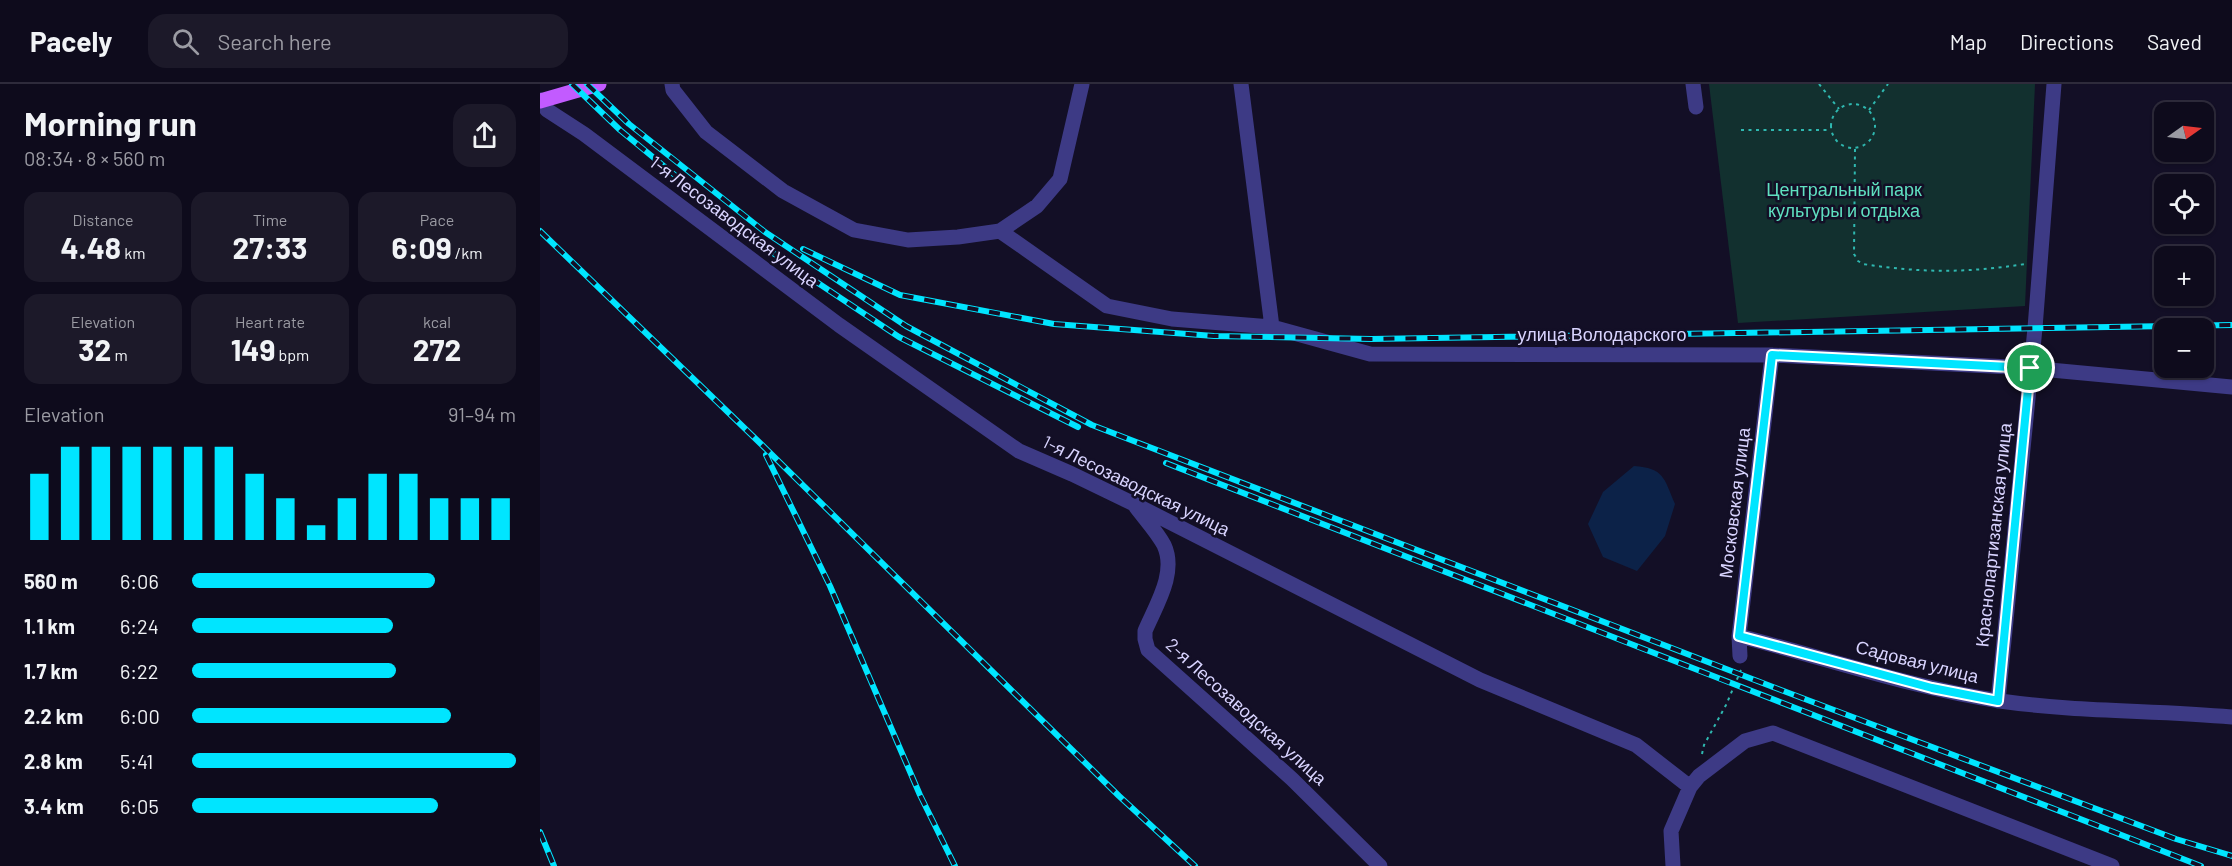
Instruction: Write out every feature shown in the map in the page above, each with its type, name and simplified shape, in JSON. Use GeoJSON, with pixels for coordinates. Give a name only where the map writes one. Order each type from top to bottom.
{"type":"FeatureCollection","features":[{"type":"Feature","properties":{"kind":"main road"},"geometry":{"type":"LineString","coordinates":[[540,101],[599,84]]}},
{"type":"Feature","properties":{"kind":"street"},"geometry":{"type":"LineString","coordinates":[[672,84],[673,90],[706,132],[783,191],[854,230],[908,240],[958,237],[999,231],[1037,206],[1060,179],[1082,84]]}},
{"type":"Feature","properties":{"kind":"street"},"geometry":{"type":"LineString","coordinates":[[1241,84],[1272,327]]}},
{"type":"Feature","properties":{"kind":"street"},"geometry":{"type":"LineString","coordinates":[[1693,84],[1696,107]]}},
{"type":"Feature","properties":{"kind":"street","name":"Краснопартизанская улица"},"geometry":{"type":"LineString","coordinates":[[1999,700],[2054,84]]}},
{"type":"Feature","properties":{"kind":"street","name":"1-я Лесозаводская улица"},"geometry":{"type":"LineString","coordinates":[[540,101],[547,110],[584,134],[838,325],[1018,451],[1134,504],[1480,680],[1636,745],[1695,781]]}},
{"type":"Feature","properties":{"kind":"street","name":"улица Володарского"},"geometry":{"type":"LineString","coordinates":[[999,231],[1107,306],[1172,319],[1272,327],[1370,354],[1772,355],[2030,368],[2232,387]]}},
{"type":"Feature","properties":{"kind":"street","name":"Московская улица"},"geometry":{"type":"LineString","coordinates":[[1740,656],[1739,636],[1772,355]]}},
{"type":"Feature","properties":{"kind":"street","name":"2-я Лесозаводская улица"},"geometry":{"type":"LineString","coordinates":[[1134,504],[1163,544],[1169,561],[1168,574],[1145,631],[1148,650],[1292,779],[1380,866]]}},
{"type":"Feature","properties":{"kind":"street","name":"Садовая улица"},"geometry":{"type":"LineString","coordinates":[[1739,636],[1932,688],[1999,700],[2043,706],[2232,717]]}},
{"type":"Feature","properties":{"kind":"street"},"geometry":{"type":"LineString","coordinates":[[1673,866],[1671,831],[1695,781],[1745,741],[1773,734],[2112,866]]}},
{"type":"Feature","properties":{"kind":"path"},"geometry":{"type":"LineString","coordinates":[[1819,84],[1839,109]]}},
{"type":"Feature","properties":{"kind":"path"},"geometry":{"type":"LineString","coordinates":[[1869,110],[1888,84]]}},
{"type":"Feature","properties":{"kind":"path"},"geometry":{"type":"LineString","coordinates":[[1851,104],[1869,110],[1876,124],[1868,143],[1855,149],[1842,146],[1836,141],[1831,130],[1834,115],[1839,109],[1851,104]]}},
{"type":"Feature","properties":{"kind":"path"},"geometry":{"type":"LineString","coordinates":[[1741,130],[1831,130]]}},
{"type":"Feature","properties":{"kind":"path"},"geometry":{"type":"LineString","coordinates":[[1855,149],[1854,254],[1858,261],[1863,264],[1926,272],[1985,270],[2040,261]]}},
{"type":"Feature","properties":{"kind":"path"},"geometry":{"type":"LineString","coordinates":[[1695,781],[1704,745],[1742,670],[1740,656]]}},
{"type":"Feature","properties":{"kind":"green space","name":"Центральный парк культуры и отдыха"},"geometry":{"type":"Polygon","coordinates":[[[1709,84],[2035,84],[2025,306],[1738,323],[1709,84]]]}},
{"type":"Feature","properties":{"kind":"water"},"geometry":{"type":"Polygon","coordinates":[[[1634,466],[1652,469],[1662,476],[1675,504],[1665,536],[1637,571],[1603,557],[1588,524],[1603,492],[1634,466]]]}},
{"type":"Feature","properties":{"kind":"railway"},"geometry":{"type":"LineString","coordinates":[[572,84],[620,130],[755,241],[899,337],[1078,427]]}},
{"type":"Feature","properties":{"kind":"railway"},"geometry":{"type":"LineString","coordinates":[[587,84],[629,124],[765,232],[906,326],[1092,425],[1773,687],[2176,839],[2232,856]]}},
{"type":"Feature","properties":{"kind":"railway"},"geometry":{"type":"LineString","coordinates":[[540,231],[761,444],[1119,796],[1195,866]]}},
{"type":"Feature","properties":{"kind":"railway"},"geometry":{"type":"LineString","coordinates":[[803,249],[900,295],[1054,324],[1214,336],[1371,339],[2232,325]]}},
{"type":"Feature","properties":{"kind":"railway"},"geometry":{"type":"LineString","coordinates":[[766,455],[830,586],[920,795],[955,866]]}},
{"type":"Feature","properties":{"kind":"railway"},"geometry":{"type":"LineString","coordinates":[[1166,463],[2201,866]]}},
{"type":"Feature","properties":{"kind":"railway"},"geometry":{"type":"LineString","coordinates":[[540,832],[554,866]]}},
{"type":"Feature","properties":{"kind":"route"},"geometry":{"type":"LineString","coordinates":[[1772,355],[2030,368],[1998,701],[1932,688],[1739,636],[1772,355]]}}]}
